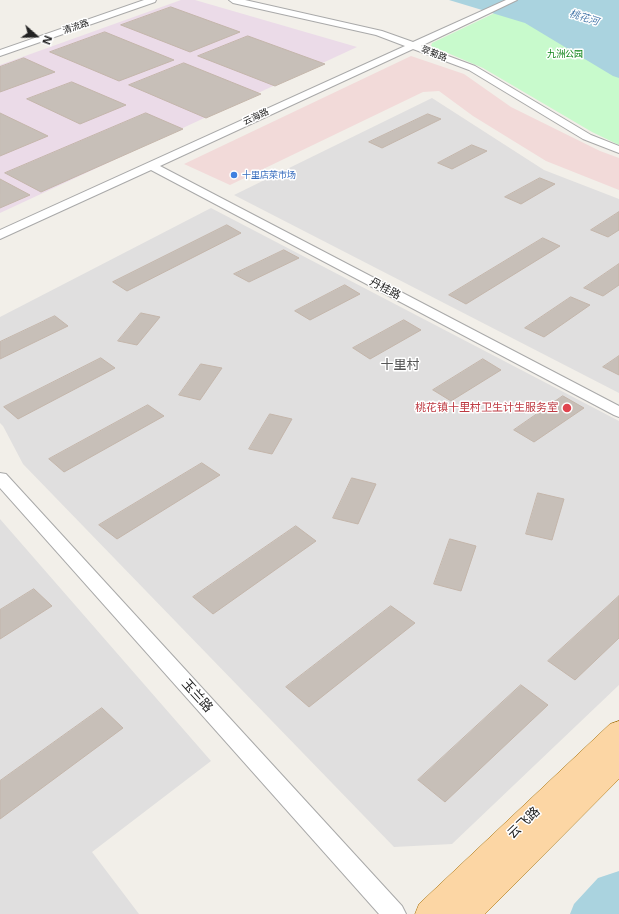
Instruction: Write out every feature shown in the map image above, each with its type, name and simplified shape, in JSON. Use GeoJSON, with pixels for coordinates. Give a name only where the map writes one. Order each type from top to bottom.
{"type":"FeatureCollection","features":[{"type":"Feature","properties":{"kind":"main road","name":"云飞路"},"geometry":{"type":"LineString","coordinates":[[430,914],[619,732]]}},
{"type":"Feature","properties":{"kind":"main road","name":"云飞路"},"geometry":{"type":"LineString","coordinates":[[464,914],[619,761]]}},
{"type":"Feature","properties":{"kind":"street","name":"清流路"},"geometry":{"type":"LineString","coordinates":[[0,53],[152,0]]}},
{"type":"Feature","properties":{"kind":"street","name":"翠菊路"},"geometry":{"type":"LineString","coordinates":[[233,0],[379,33],[472,68],[587,138],[619,150]]}},
{"type":"Feature","properties":{"kind":"street","name":"云海路"},"geometry":{"type":"LineString","coordinates":[[0,235],[513,0]]}},
{"type":"Feature","properties":{"kind":"street","name":"丹桂路"},"geometry":{"type":"LineString","coordinates":[[152,166],[619,412]]}},
{"type":"Feature","properties":{"kind":"street","name":"玉兰路"},"geometry":{"type":"LineString","coordinates":[[0,478],[394,914]]}},
{"type":"Feature","properties":{"kind":"shaded area"},"geometry":{"type":"Polygon","coordinates":[[[181,0],[195,0],[357,47],[0,213],[0,65],[181,0]]]}},
{"type":"Feature","properties":{"kind":"shaded area"},"geometry":{"type":"Polygon","coordinates":[[[411,56],[464,74],[511,107],[600,151],[619,158],[619,190],[546,161],[473,116],[439,91],[423,92],[230,185],[184,164],[411,56]]]}},
{"type":"Feature","properties":{"kind":"shaded area"},"geometry":{"type":"Polygon","coordinates":[[[432,98],[544,170],[619,199],[619,393],[234,195],[432,98]]]}},
{"type":"Feature","properties":{"kind":"shaded area"},"geometry":{"type":"Polygon","coordinates":[[[211,208],[619,421],[619,685],[452,844],[394,847],[23,464],[0,423],[0,317],[211,208]]]}},
{"type":"Feature","properties":{"kind":"shaded area"},"geometry":{"type":"Polygon","coordinates":[[[0,519],[211,761],[92,852],[139,914],[0,914],[0,519]]]}},
{"type":"Feature","properties":{"kind":"green space","name":"九洲公园"},"geometry":{"type":"Polygon","coordinates":[[[522,0],[619,0],[619,145],[592,132],[483,68],[431,46],[432,43],[522,0]]]}},
{"type":"Feature","properties":{"kind":"water","name":"桃花河"},"geometry":{"type":"Polygon","coordinates":[[[449,0],[619,0],[619,78],[613,76],[525,23],[449,0]]]}},
{"type":"Feature","properties":{"kind":"water"},"geometry":{"type":"Polygon","coordinates":[[[619,871],[619,914],[570,914],[574,904],[598,878],[619,871]]]}},
{"type":"Feature","properties":{"kind":"building"},"geometry":{"type":"Polygon","coordinates":[[[171,7],[240,32],[190,52],[121,25],[171,7]]]}},
{"type":"Feature","properties":{"kind":"building"},"geometry":{"type":"Polygon","coordinates":[[[105,32],[174,60],[119,81],[50,52],[105,32]]]}},
{"type":"Feature","properties":{"kind":"building"},"geometry":{"type":"Polygon","coordinates":[[[248,36],[325,64],[275,86],[198,56],[248,36]]]}},
{"type":"Feature","properties":{"kind":"building"},"geometry":{"type":"Polygon","coordinates":[[[24,58],[55,72],[0,92],[0,67],[24,58]]]}},
{"type":"Feature","properties":{"kind":"building"},"geometry":{"type":"Polygon","coordinates":[[[184,63],[261,94],[206,118],[129,85],[184,63]]]}},
{"type":"Feature","properties":{"kind":"building"},"geometry":{"type":"Polygon","coordinates":[[[72,82],[126,105],[80,124],[27,99],[72,82]]]}},
{"type":"Feature","properties":{"kind":"building"},"geometry":{"type":"Polygon","coordinates":[[[0,113],[48,136],[0,156],[0,113]]]}},
{"type":"Feature","properties":{"kind":"building"},"geometry":{"type":"Polygon","coordinates":[[[146,113],[183,129],[41,192],[5,173],[146,113]]]}},
{"type":"Feature","properties":{"kind":"building"},"geometry":{"type":"Polygon","coordinates":[[[428,114],[441,119],[382,148],[369,142],[428,114]]]}},
{"type":"Feature","properties":{"kind":"building"},"geometry":{"type":"Polygon","coordinates":[[[472,145],[487,151],[452,169],[438,163],[472,145]]]}},
{"type":"Feature","properties":{"kind":"building"},"geometry":{"type":"Polygon","coordinates":[[[540,178],[555,184],[521,204],[505,197],[540,178]]]}},
{"type":"Feature","properties":{"kind":"building"},"geometry":{"type":"Polygon","coordinates":[[[0,179],[30,195],[0,208],[0,179]]]}},
{"type":"Feature","properties":{"kind":"building"},"geometry":{"type":"Polygon","coordinates":[[[619,212],[619,230],[608,237],[591,230],[619,212]]]}},
{"type":"Feature","properties":{"kind":"building"},"geometry":{"type":"Polygon","coordinates":[[[227,225],[241,233],[127,291],[113,282],[227,225]]]}},
{"type":"Feature","properties":{"kind":"building"},"geometry":{"type":"Polygon","coordinates":[[[543,238],[560,246],[466,304],[449,295],[543,238]]]}},
{"type":"Feature","properties":{"kind":"building"},"geometry":{"type":"Polygon","coordinates":[[[284,250],[299,258],[249,282],[234,274],[284,250]]]}},
{"type":"Feature","properties":{"kind":"building"},"geometry":{"type":"Polygon","coordinates":[[[619,264],[619,285],[603,296],[584,288],[619,264]]]}},
{"type":"Feature","properties":{"kind":"building"},"geometry":{"type":"Polygon","coordinates":[[[345,285],[360,294],[310,320],[295,311],[345,285]]]}},
{"type":"Feature","properties":{"kind":"building"},"geometry":{"type":"Polygon","coordinates":[[[571,297],[590,305],[544,337],[525,328],[571,297]]]}},
{"type":"Feature","properties":{"kind":"building"},"geometry":{"type":"Polygon","coordinates":[[[141,313],[160,317],[137,345],[118,341],[141,313]]]}},
{"type":"Feature","properties":{"kind":"building"},"geometry":{"type":"Polygon","coordinates":[[[55,316],[68,326],[0,359],[0,342],[55,316]]]}},
{"type":"Feature","properties":{"kind":"building"},"geometry":{"type":"Polygon","coordinates":[[[404,320],[421,330],[370,359],[353,348],[404,320]]]}},
{"type":"Feature","properties":{"kind":"building"},"geometry":{"type":"Polygon","coordinates":[[[619,356],[619,375],[603,367],[619,356]]]}},
{"type":"Feature","properties":{"kind":"building"},"geometry":{"type":"Polygon","coordinates":[[[101,358],[115,368],[18,419],[4,407],[101,358]]]}},
{"type":"Feature","properties":{"kind":"building"},"geometry":{"type":"Polygon","coordinates":[[[483,359],[501,370],[451,401],[433,390],[483,359]]]}},
{"type":"Feature","properties":{"kind":"building"},"geometry":{"type":"Polygon","coordinates":[[[201,364],[222,368],[200,400],[179,395],[201,364]]]}},
{"type":"Feature","properties":{"kind":"building"},"geometry":{"type":"Polygon","coordinates":[[[563,396],[584,408],[534,442],[514,430],[563,396]]]}},
{"type":"Feature","properties":{"kind":"building"},"geometry":{"type":"Polygon","coordinates":[[[148,405],[164,416],[64,472],[49,459],[148,405]]]}},
{"type":"Feature","properties":{"kind":"building"},"geometry":{"type":"Polygon","coordinates":[[[270,414],[292,419],[272,454],[249,449],[270,414]]]}},
{"type":"Feature","properties":{"kind":"building"},"geometry":{"type":"Polygon","coordinates":[[[202,463],[220,475],[117,539],[99,525],[202,463]]]}},
{"type":"Feature","properties":{"kind":"building"},"geometry":{"type":"Polygon","coordinates":[[[352,478],[376,484],[358,524],[333,518],[352,478]]]}},
{"type":"Feature","properties":{"kind":"building"},"geometry":{"type":"Polygon","coordinates":[[[538,493],[564,499],[552,540],[526,534],[538,493]]]}},
{"type":"Feature","properties":{"kind":"building"},"geometry":{"type":"Polygon","coordinates":[[[296,526],[316,541],[213,614],[193,597],[296,526]]]}},
{"type":"Feature","properties":{"kind":"building"},"geometry":{"type":"Polygon","coordinates":[[[450,539],[476,546],[461,591],[434,584],[450,539]]]}},
{"type":"Feature","properties":{"kind":"building"},"geometry":{"type":"Polygon","coordinates":[[[34,589],[52,606],[0,639],[0,610],[34,589]]]}},
{"type":"Feature","properties":{"kind":"building"},"geometry":{"type":"Polygon","coordinates":[[[619,596],[619,638],[575,680],[548,661],[619,596]]]}},
{"type":"Feature","properties":{"kind":"building"},"geometry":{"type":"Polygon","coordinates":[[[391,606],[415,623],[309,707],[286,687],[391,606]]]}},
{"type":"Feature","properties":{"kind":"building"},"geometry":{"type":"Polygon","coordinates":[[[521,685],[548,705],[445,802],[418,780],[521,685]]]}},
{"type":"Feature","properties":{"kind":"building"},"geometry":{"type":"Polygon","coordinates":[[[102,708],[123,728],[0,819],[0,781],[102,708]]]}},
{"type":"Feature","properties":{"kind":"place","name":"十里店菜市场"},"geometry":{"type":"Point","coordinates":[234,175]}},
{"type":"Feature","properties":{"kind":"place","name":"桃花镇十里村卫生计生服务室"},"geometry":{"type":"Point","coordinates":[567,408]}},
{"type":"Feature","properties":{"kind":"district","name":"十里村"},"geometry":{"type":"Point","coordinates":[400,365]}}]}
